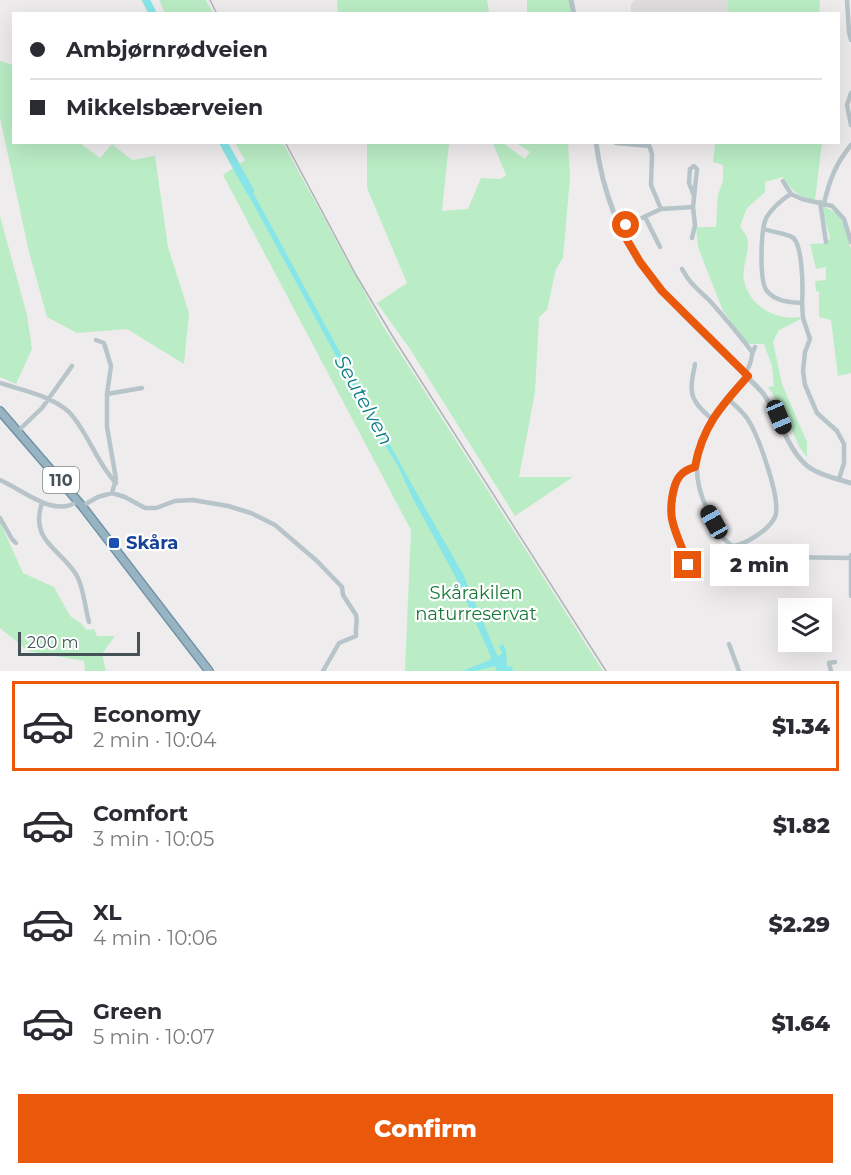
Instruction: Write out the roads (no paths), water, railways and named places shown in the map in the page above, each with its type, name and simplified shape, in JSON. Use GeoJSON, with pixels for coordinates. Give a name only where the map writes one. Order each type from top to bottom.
{"type":"FeatureCollection","features":[{"type":"Feature","properties":{"kind":"highway","name":"110"},"geometry":{"type":"LineString","coordinates":[[0,411],[80,504],[205,669]]}},
{"type":"Feature","properties":{"kind":"street"},"geometry":{"type":"LineString","coordinates":[[847,0],[851,40]]}},
{"type":"Feature","properties":{"kind":"street"},"geometry":{"type":"LineString","coordinates":[[851,93],[847,105],[851,125]]}},
{"type":"Feature","properties":{"kind":"street"},"geometry":{"type":"LineString","coordinates":[[596,144],[606,189],[620,228],[640,262],[662,291],[762,392],[774,408],[792,448],[802,462],[818,472],[851,483]]}},
{"type":"Feature","properties":{"kind":"street"},"geometry":{"type":"LineString","coordinates":[[648,144],[652,154],[651,185],[661,209]]}},
{"type":"Feature","properties":{"kind":"street"},"geometry":{"type":"LineString","coordinates":[[826,242],[822,203],[838,161],[851,145]]}},
{"type":"Feature","properties":{"kind":"street"},"geometry":{"type":"LineString","coordinates":[[692,238],[695,225],[693,207],[697,169],[694,166],[690,169],[689,183],[694,196]]}},
{"type":"Feature","properties":{"kind":"street"},"geometry":{"type":"LineString","coordinates":[[783,181],[791,194],[832,206],[844,219],[851,242]]}},
{"type":"Feature","properties":{"kind":"street"},"geometry":{"type":"LineString","coordinates":[[791,194],[766,219],[762,276],[764,286],[769,293],[778,299],[802,303]]}},
{"type":"Feature","properties":{"kind":"street"},"geometry":{"type":"LineString","coordinates":[[620,228],[661,209],[693,207]]}},
{"type":"Feature","properties":{"kind":"street"},"geometry":{"type":"LineString","coordinates":[[645,217],[660,247]]}},
{"type":"Feature","properties":{"kind":"street"},"geometry":{"type":"LineString","coordinates":[[764,229],[793,237],[797,242],[801,266],[803,318],[810,339],[805,352],[803,371],[805,385],[817,413],[837,431],[844,444],[844,464],[839,479]]}},
{"type":"Feature","properties":{"kind":"street"},"geometry":{"type":"LineString","coordinates":[[682,269],[691,284],[736,330],[752,352]]}},
{"type":"Feature","properties":{"kind":"street"},"geometry":{"type":"LineString","coordinates":[[96,340],[104,343],[111,366],[107,394],[107,427],[116,483],[112,492]]}},
{"type":"Feature","properties":{"kind":"street"},"geometry":{"type":"LineString","coordinates":[[728,399],[750,423],[771,479],[777,504],[775,518],[769,524],[743,543],[733,546],[724,540],[704,503],[695,467],[703,436],[712,419],[746,375],[752,364],[752,352],[755,347]]}},
{"type":"Feature","properties":{"kind":"street"},"geometry":{"type":"LineString","coordinates":[[695,364],[691,394],[698,407],[712,419]]}},
{"type":"Feature","properties":{"kind":"street"},"geometry":{"type":"LineString","coordinates":[[18,430],[49,400],[72,366]]}},
{"type":"Feature","properties":{"kind":"street"},"geometry":{"type":"LineString","coordinates":[[0,383],[61,406],[74,419],[105,471],[116,483]]}},
{"type":"Feature","properties":{"kind":"street"},"geometry":{"type":"LineString","coordinates":[[107,394],[142,388]]}},
{"type":"Feature","properties":{"kind":"street"},"geometry":{"type":"LineString","coordinates":[[688,565],[672,519],[672,506],[679,476],[695,467]]}},
{"type":"Feature","properties":{"kind":"street"},"geometry":{"type":"LineString","coordinates":[[0,480],[42,503],[71,506],[112,492],[125,496],[145,508],[156,508],[176,501],[193,500],[228,506],[264,518],[317,561],[342,587],[358,621],[355,627],[356,636],[339,643],[323,671]]}},
{"type":"Feature","properties":{"kind":"street"},"geometry":{"type":"LineString","coordinates":[[42,503],[38,517],[41,530],[52,549],[77,576],[89,622]]}},
{"type":"Feature","properties":{"kind":"street"},"geometry":{"type":"LineString","coordinates":[[0,518],[16,543]]}},
{"type":"Feature","properties":{"kind":"street"},"geometry":{"type":"LineString","coordinates":[[782,557],[851,556],[851,596]]}},
{"type":"Feature","properties":{"kind":"street"},"geometry":{"type":"LineString","coordinates":[[729,644],[739,671]]}},
{"type":"Feature","properties":{"kind":"street"},"geometry":{"type":"LineString","coordinates":[[831,671],[829,663],[835,662]]}},
{"type":"Feature","properties":{"kind":"water"},"geometry":{"type":"Polygon","coordinates":[[[248,183],[463,574],[497,655],[502,653],[499,646],[503,644],[506,650],[507,666],[512,667],[513,671],[497,671],[495,666],[475,671],[462,671],[490,660],[491,657],[455,576],[398,466],[243,185],[248,183]]]}},
{"type":"Feature","properties":{"kind":"waterway","name":"Seutelven"},"geometry":{"type":"LineString","coordinates":[[146,0],[152,12]]}},
{"type":"Feature","properties":{"kind":"waterway","name":"Seutelven"},"geometry":{"type":"LineString","coordinates":[[224,144],[250,191]]}},
{"type":"Feature","properties":{"kind":"railway"},"geometry":{"type":"LineString","coordinates":[[210,0],[216,12]]}},
{"type":"Feature","properties":{"kind":"railway"},"geometry":{"type":"LineString","coordinates":[[286,144],[356,275],[393,337],[606,671]]}},
{"type":"Feature","properties":{"kind":"place","name":"Skåra"},"geometry":{"type":"Point","coordinates":[114,543]}},
{"type":"Feature","properties":{"kind":"park label","name":"Skårakilen naturreservat"},"geometry":{"type":"Point","coordinates":[476,603]}}]}
